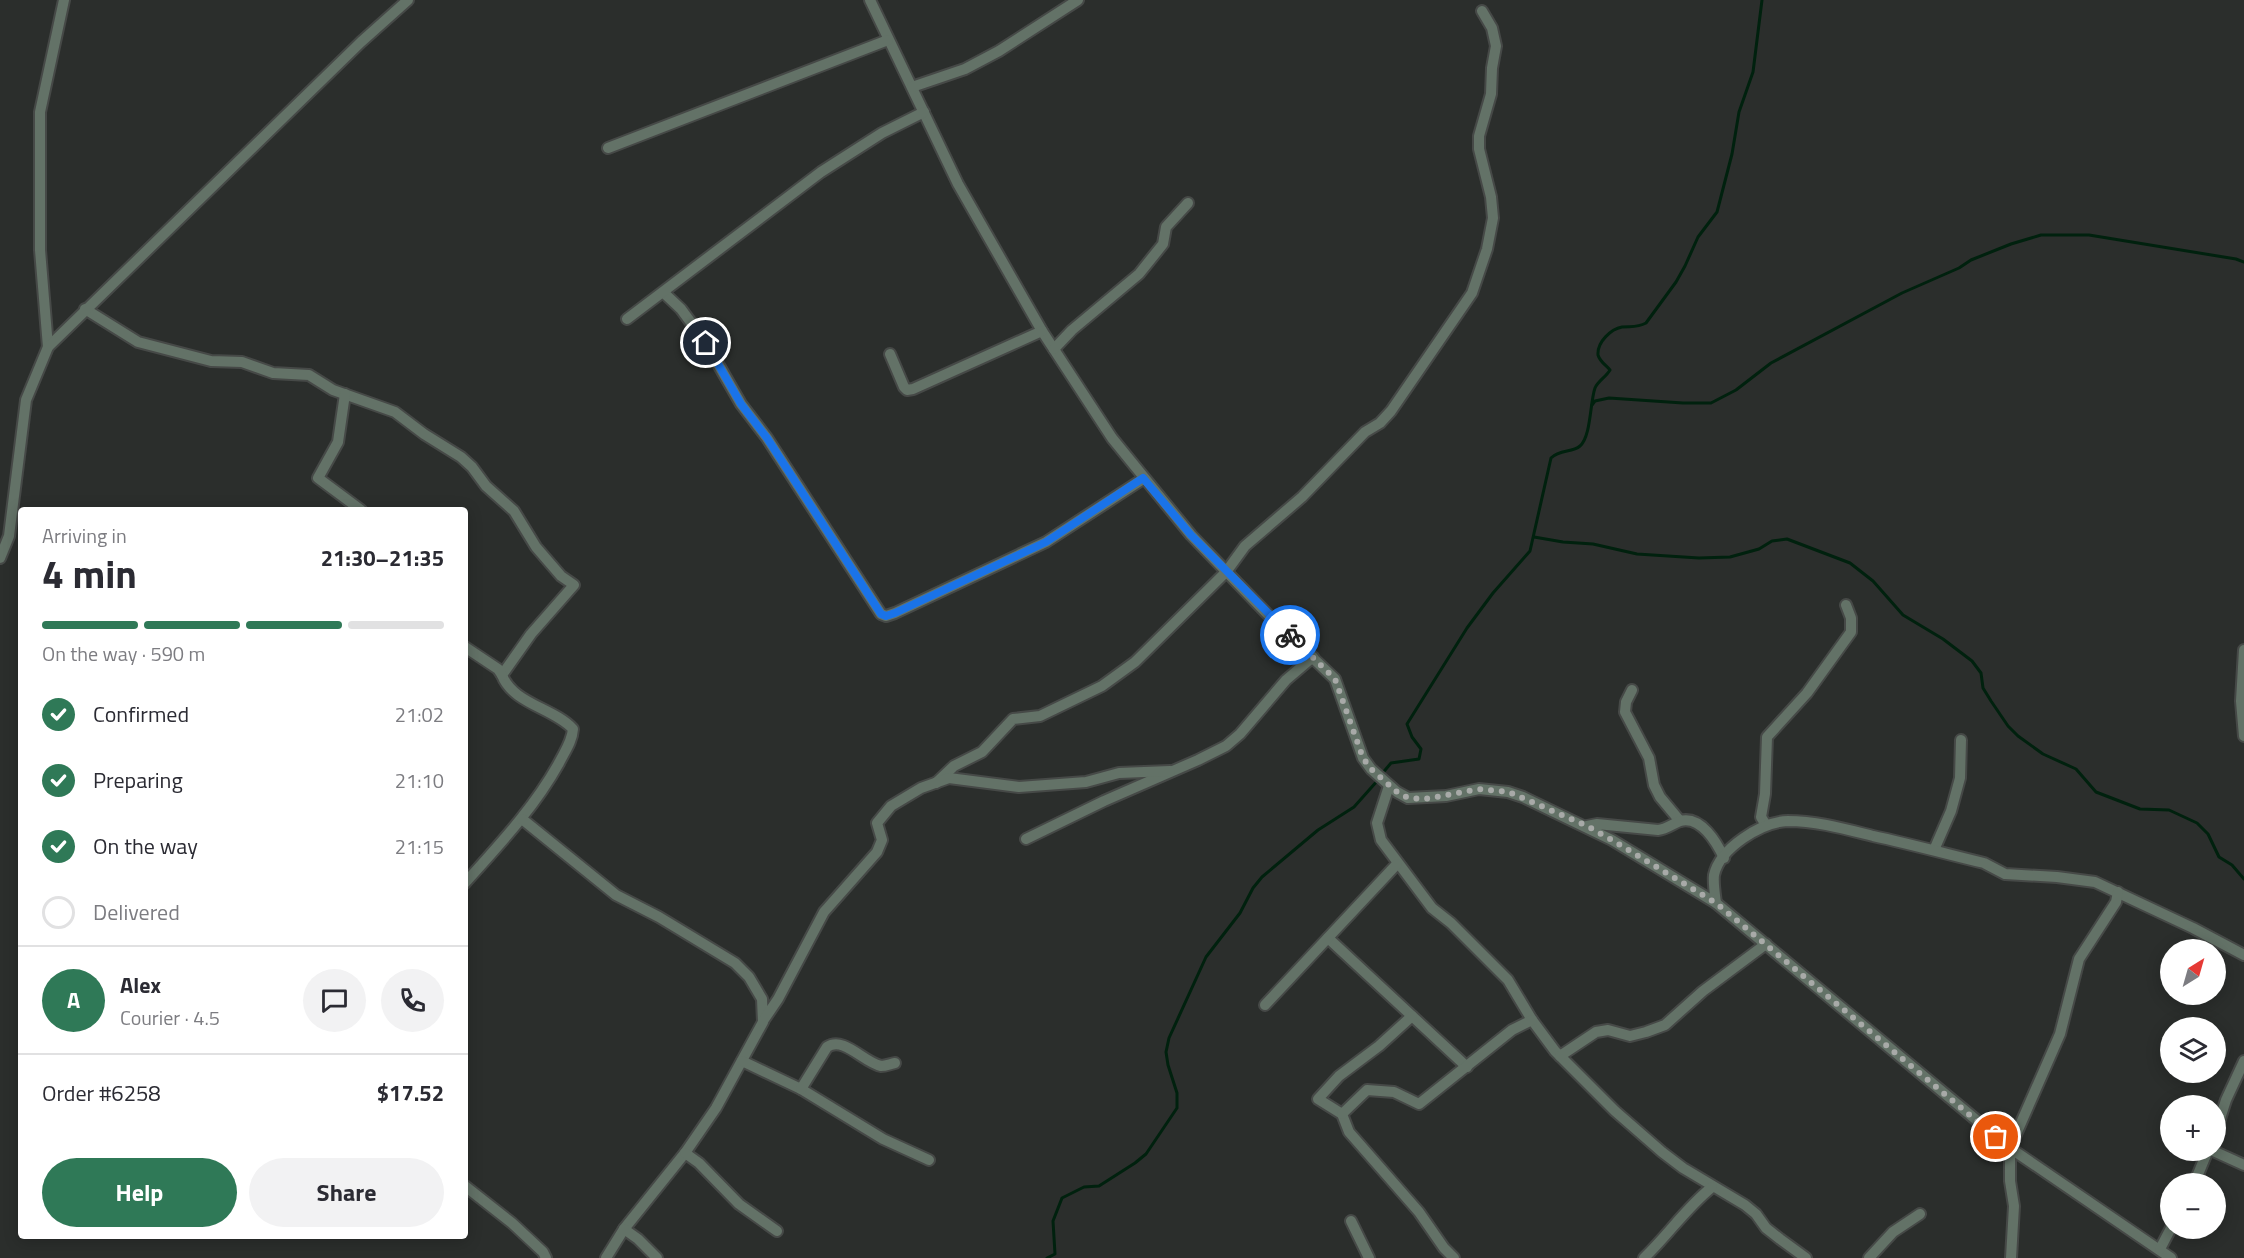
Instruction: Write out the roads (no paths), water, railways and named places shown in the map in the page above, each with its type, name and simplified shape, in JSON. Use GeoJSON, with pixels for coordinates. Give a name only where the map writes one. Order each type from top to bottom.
{"type":"FeatureCollection","features":[{"type":"Feature","properties":{"kind":"street"},"geometry":{"type":"LineString","coordinates":[[48,346],[40,250],[40,112],[64,0]]}},
{"type":"Feature","properties":{"kind":"street"},"geometry":{"type":"LineString","coordinates":[[0,558],[9,536],[26,400],[48,346],[408,0]]}},
{"type":"Feature","properties":{"kind":"street"},"geometry":{"type":"LineString","coordinates":[[870,0],[958,184],[1042,331],[1115,443],[1191,535],[1335,679],[1363,758],[1382,779],[1408,798],[1446,796],[1479,789],[1509,792],[1587,826],[1716,903],[2010,1148],[2165,1255],[2169,1239]]}},
{"type":"Feature","properties":{"kind":"street"},"geometry":{"type":"LineString","coordinates":[[912,87],[965,69],[999,51],[1078,0]]}},
{"type":"Feature","properties":{"kind":"street"},"geometry":{"type":"LineString","coordinates":[[936,783],[954,766],[981,752],[1013,719],[1040,716],[1102,686],[1135,662],[1226,572],[1245,546],[1302,497],[1365,432],[1380,423],[1391,411],[1472,293],[1487,249],[1493,218],[1491,197],[1479,149],[1479,136],[1491,94],[1496,46],[1492,28],[1482,11]]}},
{"type":"Feature","properties":{"kind":"street"},"geometry":{"type":"LineString","coordinates":[[608,148],[888,40]]}},
{"type":"Feature","properties":{"kind":"street"},"geometry":{"type":"LineString","coordinates":[[627,319],[821,172],[882,133],[924,112]]}},
{"type":"Feature","properties":{"kind":"street"},"geometry":{"type":"LineString","coordinates":[[1054,349],[1072,330],[1139,274],[1162,244],[1166,227],[1188,203]]}},
{"type":"Feature","properties":{"kind":"street"},"geometry":{"type":"LineString","coordinates":[[664,292],[681,309],[706,343],[741,404],[767,438],[881,614],[886,616],[1046,542],[1143,478]]}},
{"type":"Feature","properties":{"kind":"street"},"geometry":{"type":"LineString","coordinates":[[85,309],[138,342],[211,361],[242,362],[273,373],[309,375],[333,390],[395,412],[424,434],[461,457],[472,467],[486,486],[514,511],[536,547],[561,576],[574,585],[531,634],[502,675]]}},
{"type":"Feature","properties":{"kind":"street"},"geometry":{"type":"LineString","coordinates":[[891,354],[907,390],[1042,331]]}},
{"type":"Feature","properties":{"kind":"street"},"geometry":{"type":"LineString","coordinates":[[345,394],[338,441],[318,478],[357,507]]}},
{"type":"Feature","properties":{"kind":"street"},"geometry":{"type":"LineString","coordinates":[[1766,825],[1761,818],[1765,794],[1767,737],[1807,693],[1851,632],[1851,618],[1846,605]]}},
{"type":"Feature","properties":{"kind":"street"},"geometry":{"type":"LineString","coordinates":[[468,650],[498,669],[505,683],[531,703],[566,721],[573,729],[572,739],[553,774],[522,819],[468,880]]}},
{"type":"Feature","properties":{"kind":"street"},"geometry":{"type":"LineString","coordinates":[[2244,650],[2241,701],[2244,736]]}},
{"type":"Feature","properties":{"kind":"street"},"geometry":{"type":"LineString","coordinates":[[1026,839],[1226,746],[1240,734],[1286,680],[1313,657]]}},
{"type":"Feature","properties":{"kind":"street"},"geometry":{"type":"LineString","coordinates":[[1632,690],[1626,702],[1626,712],[1649,758],[1654,785],[1660,797],[1680,821]]}},
{"type":"Feature","properties":{"kind":"street"},"geometry":{"type":"LineString","coordinates":[[1934,850],[1951,811],[1960,778],[1961,740]]}},
{"type":"Feature","properties":{"kind":"street"},"geometry":{"type":"LineString","coordinates":[[606,1258],[624,1229],[685,1154],[716,1108],[824,912],[878,852],[882,840],[877,823],[891,806],[921,788],[950,778],[1019,787],[1086,782],[1119,772],[1170,771]]}},
{"type":"Feature","properties":{"kind":"street"},"geometry":{"type":"LineString","coordinates":[[1382,779],[1377,823],[1381,840],[1432,908],[1451,922],[1508,980],[1532,1020],[1560,1056],[1615,1111],[1654,1145],[1683,1168],[1744,1205],[1756,1214],[1766,1228],[1806,1258]]}},
{"type":"Feature","properties":{"kind":"street"},"geometry":{"type":"LineString","coordinates":[[522,819],[616,895],[660,917],[735,963],[749,977],[762,999],[763,1022]]}},
{"type":"Feature","properties":{"kind":"street"},"geometry":{"type":"LineString","coordinates":[[1587,826],[1597,824],[1658,830],[1687,820],[1707,831],[1724,858]]}},
{"type":"Feature","properties":{"kind":"street"},"geometry":{"type":"LineString","coordinates":[[1716,903],[1714,876],[1724,858],[1745,836],[1766,825],[1786,821],[1824,824],[1934,850],[1984,864],[2005,874],[2095,882],[2203,932],[2244,955]]}},
{"type":"Feature","properties":{"kind":"street"},"geometry":{"type":"LineString","coordinates":[[1265,1005],[1397,864]]}},
{"type":"Feature","properties":{"kind":"street"},"geometry":{"type":"LineString","coordinates":[[2011,1258],[2014,1206],[2010,1181],[2010,1148],[2060,1034],[2079,959],[2116,902],[2118,892]]}},
{"type":"Feature","properties":{"kind":"street"},"geometry":{"type":"LineString","coordinates":[[1328,938],[1467,1067]]}},
{"type":"Feature","properties":{"kind":"street"},"geometry":{"type":"LineString","coordinates":[[1560,1056],[1596,1032],[1608,1030],[1630,1036],[1665,1025],[1703,991],[1766,944]]}},
{"type":"Feature","properties":{"kind":"street"},"geometry":{"type":"LineString","coordinates":[[1412,1016],[1379,1046],[1339,1076],[1318,1099],[1342,1114],[1349,1132],[1419,1212],[1444,1248],[1454,1258]]}},
{"type":"Feature","properties":{"kind":"street"},"geometry":{"type":"LineString","coordinates":[[1342,1114],[1368,1090],[1394,1092],[1419,1104],[1512,1030],[1532,1020]]}},
{"type":"Feature","properties":{"kind":"street"},"geometry":{"type":"LineString","coordinates":[[801,1089],[827,1047],[832,1043],[839,1043],[871,1062],[883,1066],[895,1063]]}},
{"type":"Feature","properties":{"kind":"street"},"geometry":{"type":"LineString","coordinates":[[742,1061],[801,1089],[874,1134],[929,1160]]}},
{"type":"Feature","properties":{"kind":"street"},"geometry":{"type":"LineString","coordinates":[[2226,1106],[2244,1061]]}},
{"type":"Feature","properties":{"kind":"street"},"geometry":{"type":"LineString","coordinates":[[685,1154],[699,1163],[739,1204],[777,1231]]}},
{"type":"Feature","properties":{"kind":"street"},"geometry":{"type":"LineString","coordinates":[[2226,1157],[2244,1165]]}},
{"type":"Feature","properties":{"kind":"street"},"geometry":{"type":"LineString","coordinates":[[1644,1258],[1665,1238],[1692,1203],[1713,1186]]}},
{"type":"Feature","properties":{"kind":"street"},"geometry":{"type":"LineString","coordinates":[[468,1188],[512,1223],[543,1252],[546,1258]]}},
{"type":"Feature","properties":{"kind":"street"},"geometry":{"type":"LineString","coordinates":[[1869,1258],[1893,1232],[1920,1214]]}},
{"type":"Feature","properties":{"kind":"street"},"geometry":{"type":"LineString","coordinates":[[1351,1221],[1369,1258]]}},
{"type":"Feature","properties":{"kind":"street"},"geometry":{"type":"LineString","coordinates":[[624,1229],[657,1258]]}},
{"type":"Feature","properties":{"kind":"waterway"},"geometry":{"type":"LineString","coordinates":[[1381,775],[1391,763],[1419,759],[1421,749],[1412,737],[1407,724],[1467,628],[1493,593],[1530,551],[1551,458],[1558,453],[1577,448],[1584,441],[1595,388],[1610,370],[1598,355],[1602,341],[1618,328],[1646,323],[1676,282],[1698,237],[1717,212],[1732,154],[1739,112],[1753,72],[1762,0]]}},
{"type":"Feature","properties":{"kind":"waterway"},"geometry":{"type":"LineString","coordinates":[[1592,405],[1595,401],[1609,398],[1711,403],[1736,390],[1771,363],[1902,293],[1959,268],[1971,260],[2041,235],[2089,235],[2244,262]]}},
{"type":"Feature","properties":{"kind":"waterway"},"geometry":{"type":"LineString","coordinates":[[1534,537],[1593,544],[1637,554],[1699,558],[1730,557],[1759,549],[1772,541],[1787,539],[1850,563],[1873,581],[1903,615],[1943,639],[1972,661],[1981,673],[1983,688],[2008,726],[2018,736],[2043,754],[2076,769],[2096,792],[2140,809],[2169,810],[2197,823],[2208,834],[2219,857],[2232,865],[2244,879]]}},
{"type":"Feature","properties":{"kind":"waterway"},"geometry":{"type":"LineString","coordinates":[[1047,1258],[1055,1254],[1053,1221],[1062,1198],[1084,1187],[1099,1186],[1135,1163],[1146,1154],[1177,1108],[1177,1093],[1166,1052],[1169,1038],[1206,957],[1240,913],[1253,888],[1262,877],[1318,830],[1354,807],[1378,780]]}}]}
